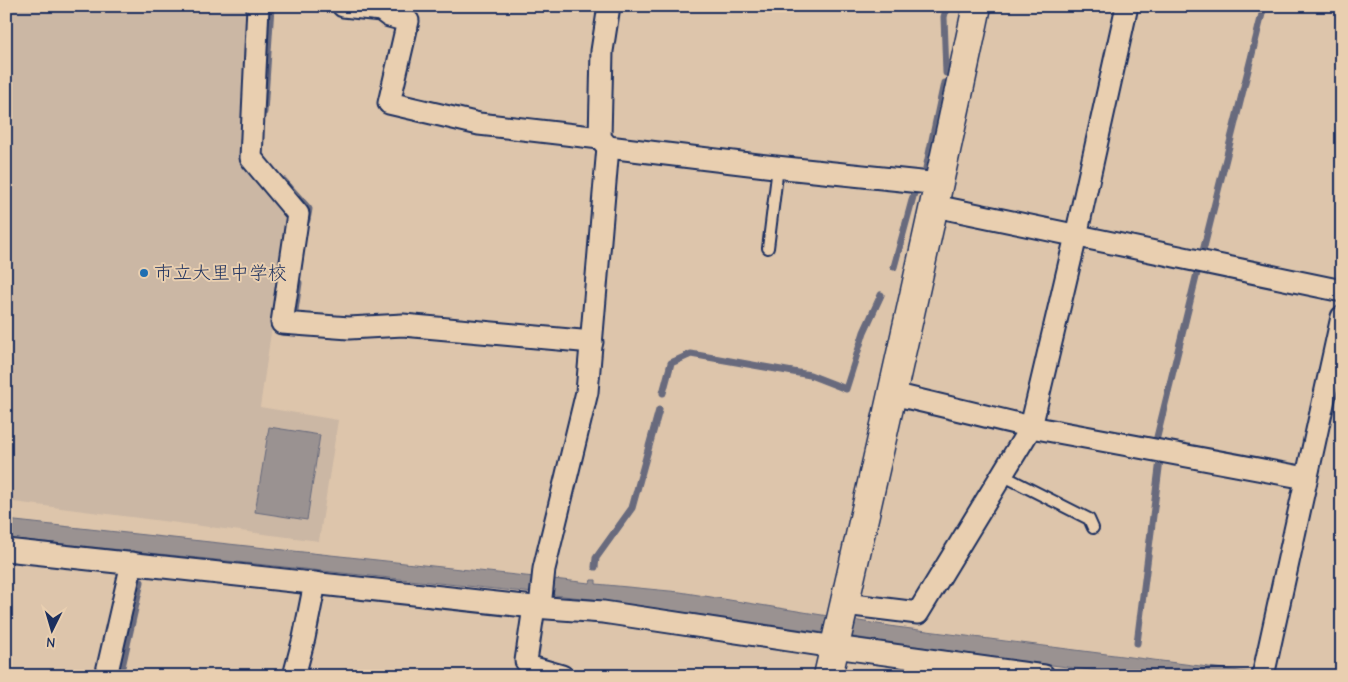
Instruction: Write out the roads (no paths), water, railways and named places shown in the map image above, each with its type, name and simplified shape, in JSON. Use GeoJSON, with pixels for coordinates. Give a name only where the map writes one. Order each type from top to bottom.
{"type":"FeatureCollection","features":[{"type":"Feature","properties":{"kind":"street"},"geometry":{"type":"LineString","coordinates":[[258,6],[252,158],[298,214],[282,323],[349,328],[403,325],[592,342]]}},
{"type":"Feature","properties":{"kind":"street"},"geometry":{"type":"LineString","coordinates":[[343,6],[382,8],[389,16],[408,21],[389,104],[479,124],[778,167],[937,195],[1076,236],[1342,291]]}},
{"type":"Feature","properties":{"kind":"street"},"geometry":{"type":"LineString","coordinates":[[562,676],[530,672],[526,661],[544,569],[588,392],[604,143],[602,50],[609,6]]}},
{"type":"Feature","properties":{"kind":"street"},"geometry":{"type":"LineString","coordinates":[[828,676],[893,394],[977,6]]}},
{"type":"Feature","properties":{"kind":"street"},"geometry":{"type":"LineString","coordinates":[[844,607],[918,613],[1031,427],[1127,6]]}},
{"type":"Feature","properties":{"kind":"street"},"geometry":{"type":"LineString","coordinates":[[1264,670],[1342,317]]}},
{"type":"Feature","properties":{"kind":"street"},"geometry":{"type":"LineString","coordinates":[[893,394],[1031,427],[1306,478]]}},
{"type":"Feature","properties":{"kind":"street"},"geometry":{"type":"LineString","coordinates":[[6,550],[603,612],[836,644],[1032,675]]}},
{"type":"Feature","properties":{"kind":"street"},"geometry":{"type":"LineString","coordinates":[[106,676],[132,564]]}},
{"type":"Feature","properties":{"kind":"street"},"geometry":{"type":"LineString","coordinates":[[294,676],[315,583]]}},
{"type":"Feature","properties":{"kind":"lane"},"geometry":{"type":"LineString","coordinates":[[768,248],[778,167]]}},
{"type":"Feature","properties":{"kind":"lane"},"geometry":{"type":"LineString","coordinates":[[1002,475],[1089,519],[1093,528]]}},
{"type":"Feature","properties":{"kind":"waterway"},"geometry":{"type":"LineString","coordinates":[[946,73],[944,17],[947,6]]}},
{"type":"Feature","properties":{"kind":"waterway"},"geometry":{"type":"LineString","coordinates":[[1203,251],[1264,6]]}},
{"type":"Feature","properties":{"kind":"waterway"},"geometry":{"type":"LineString","coordinates":[[264,112],[271,7]]}},
{"type":"Feature","properties":{"kind":"waterway"},"geometry":{"type":"LineString","coordinates":[[925,173],[944,83]]}},
{"type":"Feature","properties":{"kind":"waterway"},"geometry":{"type":"LineString","coordinates":[[284,181],[309,209],[307,220]]}},
{"type":"Feature","properties":{"kind":"waterway"},"geometry":{"type":"LineString","coordinates":[[894,267],[914,193]]}},
{"type":"Feature","properties":{"kind":"waterway"},"geometry":{"type":"LineString","coordinates":[[1156,441],[1197,273]]}},
{"type":"Feature","properties":{"kind":"waterway"},"geometry":{"type":"LineString","coordinates":[[294,317],[299,283]]}},
{"type":"Feature","properties":{"kind":"waterway"},"geometry":{"type":"LineString","coordinates":[[663,393],[671,363],[691,354],[810,375],[846,389],[864,332],[881,295]]}},
{"type":"Feature","properties":{"kind":"waterway"},"geometry":{"type":"LineString","coordinates":[[595,567],[596,558],[632,508],[659,410]]}},
{"type":"Feature","properties":{"kind":"waterway"},"geometry":{"type":"LineString","coordinates":[[1137,643],[1160,460]]}},
{"type":"Feature","properties":{"kind":"waterway"},"geometry":{"type":"LineString","coordinates":[[120,676],[141,582]]}},
{"type":"Feature","properties":{"kind":"place","name":"市立大里中学校"},"geometry":{"type":"Point","coordinates":[144,273]}}]}
